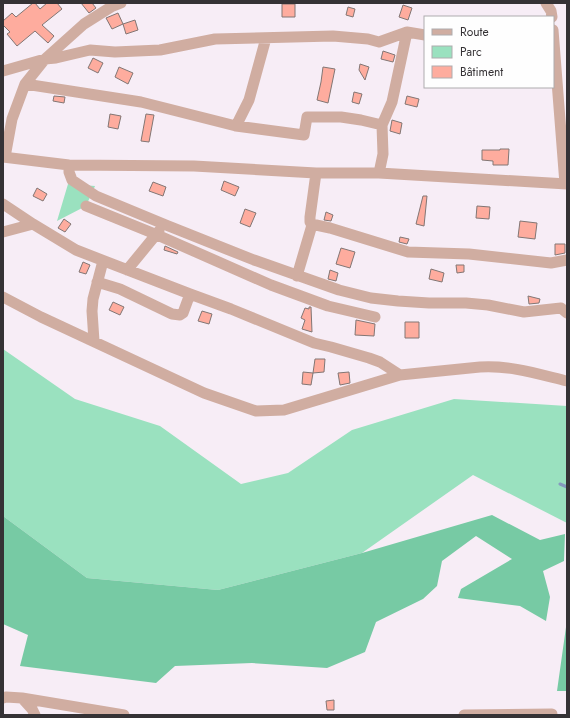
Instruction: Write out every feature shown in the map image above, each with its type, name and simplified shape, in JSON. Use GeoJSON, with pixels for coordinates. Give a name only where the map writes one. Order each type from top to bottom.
{"type":"FeatureCollection","features":[{"type":"Feature","properties":{"kind":"street"},"geometry":{"type":"LineString","coordinates":[[121,3],[84,24],[45,59],[25,84],[12,119],[4,157],[69,165],[194,166],[316,173],[379,173],[566,184],[554,42]]}},
{"type":"Feature","properties":{"kind":"street"},"geometry":{"type":"LineString","coordinates":[[546,3],[552,16]]}},
{"type":"Feature","properties":{"kind":"street"},"geometry":{"type":"LineString","coordinates":[[3,71],[45,59],[90,50],[115,52],[160,50],[215,39],[333,36],[368,39],[378,42],[407,32],[424,35]]}},
{"type":"Feature","properties":{"kind":"street"},"geometry":{"type":"LineString","coordinates":[[379,173],[383,154],[382,125],[392,102],[407,32]]}},
{"type":"Feature","properties":{"kind":"street"},"geometry":{"type":"LineString","coordinates":[[236,126],[249,100],[266,38]]}},
{"type":"Feature","properties":{"kind":"street"},"geometry":{"type":"LineString","coordinates":[[25,84],[141,102],[236,126],[304,135],[308,117],[331,116],[361,120],[382,125]]}},
{"type":"Feature","properties":{"kind":"street"},"geometry":{"type":"LineString","coordinates":[[69,165],[69,172],[72,180],[96,196],[297,276],[339,290],[371,298],[429,303],[466,303],[488,305],[524,312],[561,308],[567,313]]}},
{"type":"Feature","properties":{"kind":"street"},"geometry":{"type":"LineString","coordinates":[[297,276],[312,225],[310,222],[310,217],[316,173]]}},
{"type":"Feature","properties":{"kind":"street"},"geometry":{"type":"LineString","coordinates":[[3,204],[76,250],[231,309],[314,343],[380,362],[400,375]]}},
{"type":"Feature","properties":{"kind":"street"},"geometry":{"type":"LineString","coordinates":[[86,206],[155,234],[271,285],[328,306],[375,317]]}},
{"type":"Feature","properties":{"kind":"street"},"geometry":{"type":"LineString","coordinates":[[3,232],[33,224]]}},
{"type":"Feature","properties":{"kind":"street"},"geometry":{"type":"LineString","coordinates":[[312,225],[316,224],[408,252],[469,254],[551,263],[567,260]]}},
{"type":"Feature","properties":{"kind":"street"},"geometry":{"type":"LineString","coordinates":[[127,270],[155,234],[166,225]]}},
{"type":"Feature","properties":{"kind":"street"},"geometry":{"type":"LineString","coordinates":[[94,341],[92,311],[97,282],[103,261]]}},
{"type":"Feature","properties":{"kind":"street"},"geometry":{"type":"LineString","coordinates":[[97,282],[120,289],[172,314],[180,315],[183,313],[190,294]]}},
{"type":"Feature","properties":{"kind":"street"},"geometry":{"type":"LineString","coordinates":[[3,297],[41,317],[204,394],[256,411],[284,410],[400,375],[492,366],[535,372],[567,381]]}},
{"type":"Feature","properties":{"kind":"street"},"geometry":{"type":"LineString","coordinates":[[3,698],[22,698],[124,715]]}},
{"type":"Feature","properties":{"kind":"street"},"geometry":{"type":"LineString","coordinates":[[22,698],[32,709],[35,715]]}},
{"type":"Feature","properties":{"kind":"street"},"geometry":{"type":"LineString","coordinates":[[464,715],[552,714]]}},
{"type":"Feature","properties":{"kind":"green space"},"geometry":{"type":"Polygon","coordinates":[[[68,184],[95,186],[86,206],[57,221],[68,184]]]}},
{"type":"Feature","properties":{"kind":"green space"},"geometry":{"type":"Polygon","coordinates":[[[3,349],[75,399],[160,426],[241,484],[288,473],[352,430],[454,399],[567,406],[567,523],[473,475],[362,553],[218,590],[87,578],[3,516],[3,349]]]}},
{"type":"Feature","properties":{"kind":"green space"},"geometry":{"type":"Polygon","coordinates":[[[492,515],[540,540],[565,534],[564,561],[543,571],[550,597],[546,621],[520,606],[458,598],[461,589],[512,559],[476,536],[442,561],[437,586],[423,599],[376,622],[365,652],[327,668],[252,663],[175,666],[156,683],[20,666],[28,635],[3,624],[3,516],[87,578],[218,590],[362,553],[492,515]]]}},
{"type":"Feature","properties":{"kind":"green space"},"geometry":{"type":"Polygon","coordinates":[[[567,620],[567,691],[557,691],[567,620]]]}},
{"type":"Feature","properties":{"kind":"building"},"geometry":{"type":"Polygon","coordinates":[[[35,3],[40,9],[47,3],[57,3],[62,9],[42,25],[54,36],[48,43],[35,31],[17,46],[7,34],[10,32],[3,25],[3,21],[12,13],[16,17],[35,3]]]}},
{"type":"Feature","properties":{"kind":"building"},"geometry":{"type":"Polygon","coordinates":[[[81,3],[92,3],[96,8],[89,13],[81,3]]]}},
{"type":"Feature","properties":{"kind":"building"},"geometry":{"type":"Polygon","coordinates":[[[282,4],[295,4],[295,17],[282,17],[282,4]]]}},
{"type":"Feature","properties":{"kind":"building"},"geometry":{"type":"Polygon","coordinates":[[[403,5],[412,8],[408,20],[399,17],[403,5]]]}},
{"type":"Feature","properties":{"kind":"building"},"geometry":{"type":"Polygon","coordinates":[[[348,7],[355,9],[353,17],[346,15],[348,7]]]}},
{"type":"Feature","properties":{"kind":"building"},"geometry":{"type":"Polygon","coordinates":[[[118,13],[123,24],[112,29],[106,18],[118,13]]]}},
{"type":"Feature","properties":{"kind":"building"},"geometry":{"type":"Polygon","coordinates":[[[135,20],[138,30],[126,34],[123,24],[135,20]]]}},
{"type":"Feature","properties":{"kind":"building"},"geometry":{"type":"Polygon","coordinates":[[[383,51],[395,55],[393,62],[381,59],[383,51]]]}},
{"type":"Feature","properties":{"kind":"building"},"geometry":{"type":"Polygon","coordinates":[[[93,58],[103,63],[98,73],[88,68],[93,58]]]}},
{"type":"Feature","properties":{"kind":"building"},"geometry":{"type":"Polygon","coordinates":[[[360,64],[369,67],[365,80],[359,70],[360,64]]]}},
{"type":"Feature","properties":{"kind":"building"},"geometry":{"type":"Polygon","coordinates":[[[119,67],[133,73],[128,84],[115,77],[119,67]]]}},
{"type":"Feature","properties":{"kind":"building"},"geometry":{"type":"Polygon","coordinates":[[[323,67],[335,69],[328,103],[317,100],[323,67]]]}},
{"type":"Feature","properties":{"kind":"building"},"geometry":{"type":"Polygon","coordinates":[[[354,92],[362,94],[359,104],[352,102],[354,92]]]}},
{"type":"Feature","properties":{"kind":"building"},"geometry":{"type":"Polygon","coordinates":[[[54,96],[65,97],[64,103],[53,101],[54,96]]]}},
{"type":"Feature","properties":{"kind":"building"},"geometry":{"type":"Polygon","coordinates":[[[407,96],[419,99],[417,107],[405,104],[407,96]]]}},
{"type":"Feature","properties":{"kind":"building"},"geometry":{"type":"Polygon","coordinates":[[[110,114],[121,116],[118,129],[108,127],[110,114]]]}},
{"type":"Feature","properties":{"kind":"building"},"geometry":{"type":"Polygon","coordinates":[[[146,114],[154,115],[149,142],[141,141],[146,114]]]}},
{"type":"Feature","properties":{"kind":"building"},"geometry":{"type":"Polygon","coordinates":[[[392,120],[402,123],[400,134],[390,131],[392,120]]]}},
{"type":"Feature","properties":{"kind":"building"},"geometry":{"type":"Polygon","coordinates":[[[509,149],[508,165],[493,165],[493,161],[482,160],[482,150],[509,149]]]}},
{"type":"Feature","properties":{"kind":"building"},"geometry":{"type":"Polygon","coordinates":[[[224,181],[239,187],[235,196],[221,190],[224,181]]]}},
{"type":"Feature","properties":{"kind":"building"},"geometry":{"type":"Polygon","coordinates":[[[153,182],[166,187],[163,196],[149,191],[153,182]]]}},
{"type":"Feature","properties":{"kind":"building"},"geometry":{"type":"Polygon","coordinates":[[[37,188],[47,194],[43,201],[33,196],[37,188]]]}},
{"type":"Feature","properties":{"kind":"building"},"geometry":{"type":"Polygon","coordinates":[[[423,196],[427,196],[424,226],[416,224],[423,196]]]}},
{"type":"Feature","properties":{"kind":"building"},"geometry":{"type":"Polygon","coordinates":[[[477,206],[490,207],[489,219],[476,218],[477,206]]]}},
{"type":"Feature","properties":{"kind":"building"},"geometry":{"type":"Polygon","coordinates":[[[245,209],[256,213],[250,227],[240,223],[245,209]]]}},
{"type":"Feature","properties":{"kind":"building"},"geometry":{"type":"Polygon","coordinates":[[[326,212],[333,215],[331,221],[324,220],[326,212]]]}},
{"type":"Feature","properties":{"kind":"building"},"geometry":{"type":"Polygon","coordinates":[[[64,219],[71,224],[65,232],[58,228],[64,219]]]}},
{"type":"Feature","properties":{"kind":"building"},"geometry":{"type":"Polygon","coordinates":[[[520,221],[537,223],[535,239],[518,237],[520,221]]]}},
{"type":"Feature","properties":{"kind":"building"},"geometry":{"type":"Polygon","coordinates":[[[400,237],[409,239],[407,244],[399,242],[400,237]]]}},
{"type":"Feature","properties":{"kind":"building"},"geometry":{"type":"Polygon","coordinates":[[[555,244],[565,244],[565,253],[555,255],[555,244]]]}},
{"type":"Feature","properties":{"kind":"building"},"geometry":{"type":"Polygon","coordinates":[[[165,246],[178,252],[177,254],[164,250],[165,246]]]}},
{"type":"Feature","properties":{"kind":"building"},"geometry":{"type":"Polygon","coordinates":[[[341,248],[355,252],[350,268],[336,264],[341,248]]]}},
{"type":"Feature","properties":{"kind":"building"},"geometry":{"type":"Polygon","coordinates":[[[83,262],[90,265],[86,274],[79,272],[83,262]]]}},
{"type":"Feature","properties":{"kind":"building"},"geometry":{"type":"Polygon","coordinates":[[[456,265],[464,265],[464,272],[457,273],[456,265]]]}},
{"type":"Feature","properties":{"kind":"building"},"geometry":{"type":"Polygon","coordinates":[[[431,269],[444,273],[442,282],[429,279],[431,269]]]}},
{"type":"Feature","properties":{"kind":"building"},"geometry":{"type":"Polygon","coordinates":[[[330,270],[338,273],[336,281],[328,279],[330,270]]]}},
{"type":"Feature","properties":{"kind":"building"},"geometry":{"type":"Polygon","coordinates":[[[528,296],[540,299],[539,303],[529,304],[528,296]]]}},
{"type":"Feature","properties":{"kind":"building"},"geometry":{"type":"Polygon","coordinates":[[[113,302],[124,307],[120,315],[109,310],[113,302]]]}},
{"type":"Feature","properties":{"kind":"building"},"geometry":{"type":"Polygon","coordinates":[[[309,307],[311,307],[312,332],[302,329],[305,320],[301,318],[305,308],[309,309],[309,307]]]}},
{"type":"Feature","properties":{"kind":"building"},"geometry":{"type":"Polygon","coordinates":[[[202,311],[212,314],[209,324],[198,321],[202,311]]]}},
{"type":"Feature","properties":{"kind":"building"},"geometry":{"type":"Polygon","coordinates":[[[356,320],[375,324],[374,336],[355,335],[356,320]]]}},
{"type":"Feature","properties":{"kind":"building"},"geometry":{"type":"Polygon","coordinates":[[[405,322],[419,322],[419,338],[405,338],[405,322]]]}},
{"type":"Feature","properties":{"kind":"building"},"geometry":{"type":"Polygon","coordinates":[[[315,359],[325,359],[324,372],[313,373],[315,359]]]}},
{"type":"Feature","properties":{"kind":"building"},"geometry":{"type":"Polygon","coordinates":[[[303,372],[313,373],[311,385],[302,384],[303,372]]]}},
{"type":"Feature","properties":{"kind":"building"},"geometry":{"type":"Polygon","coordinates":[[[349,372],[350,383],[340,385],[338,373],[349,372]]]}},
{"type":"Feature","properties":{"kind":"building"},"geometry":{"type":"Polygon","coordinates":[[[334,700],[334,710],[327,710],[326,701],[334,700]]]}},
{"type":"Feature","properties":{"kind":"waterway"},"geometry":{"type":"LineString","coordinates":[[560,484],[567,487]]}}]}
